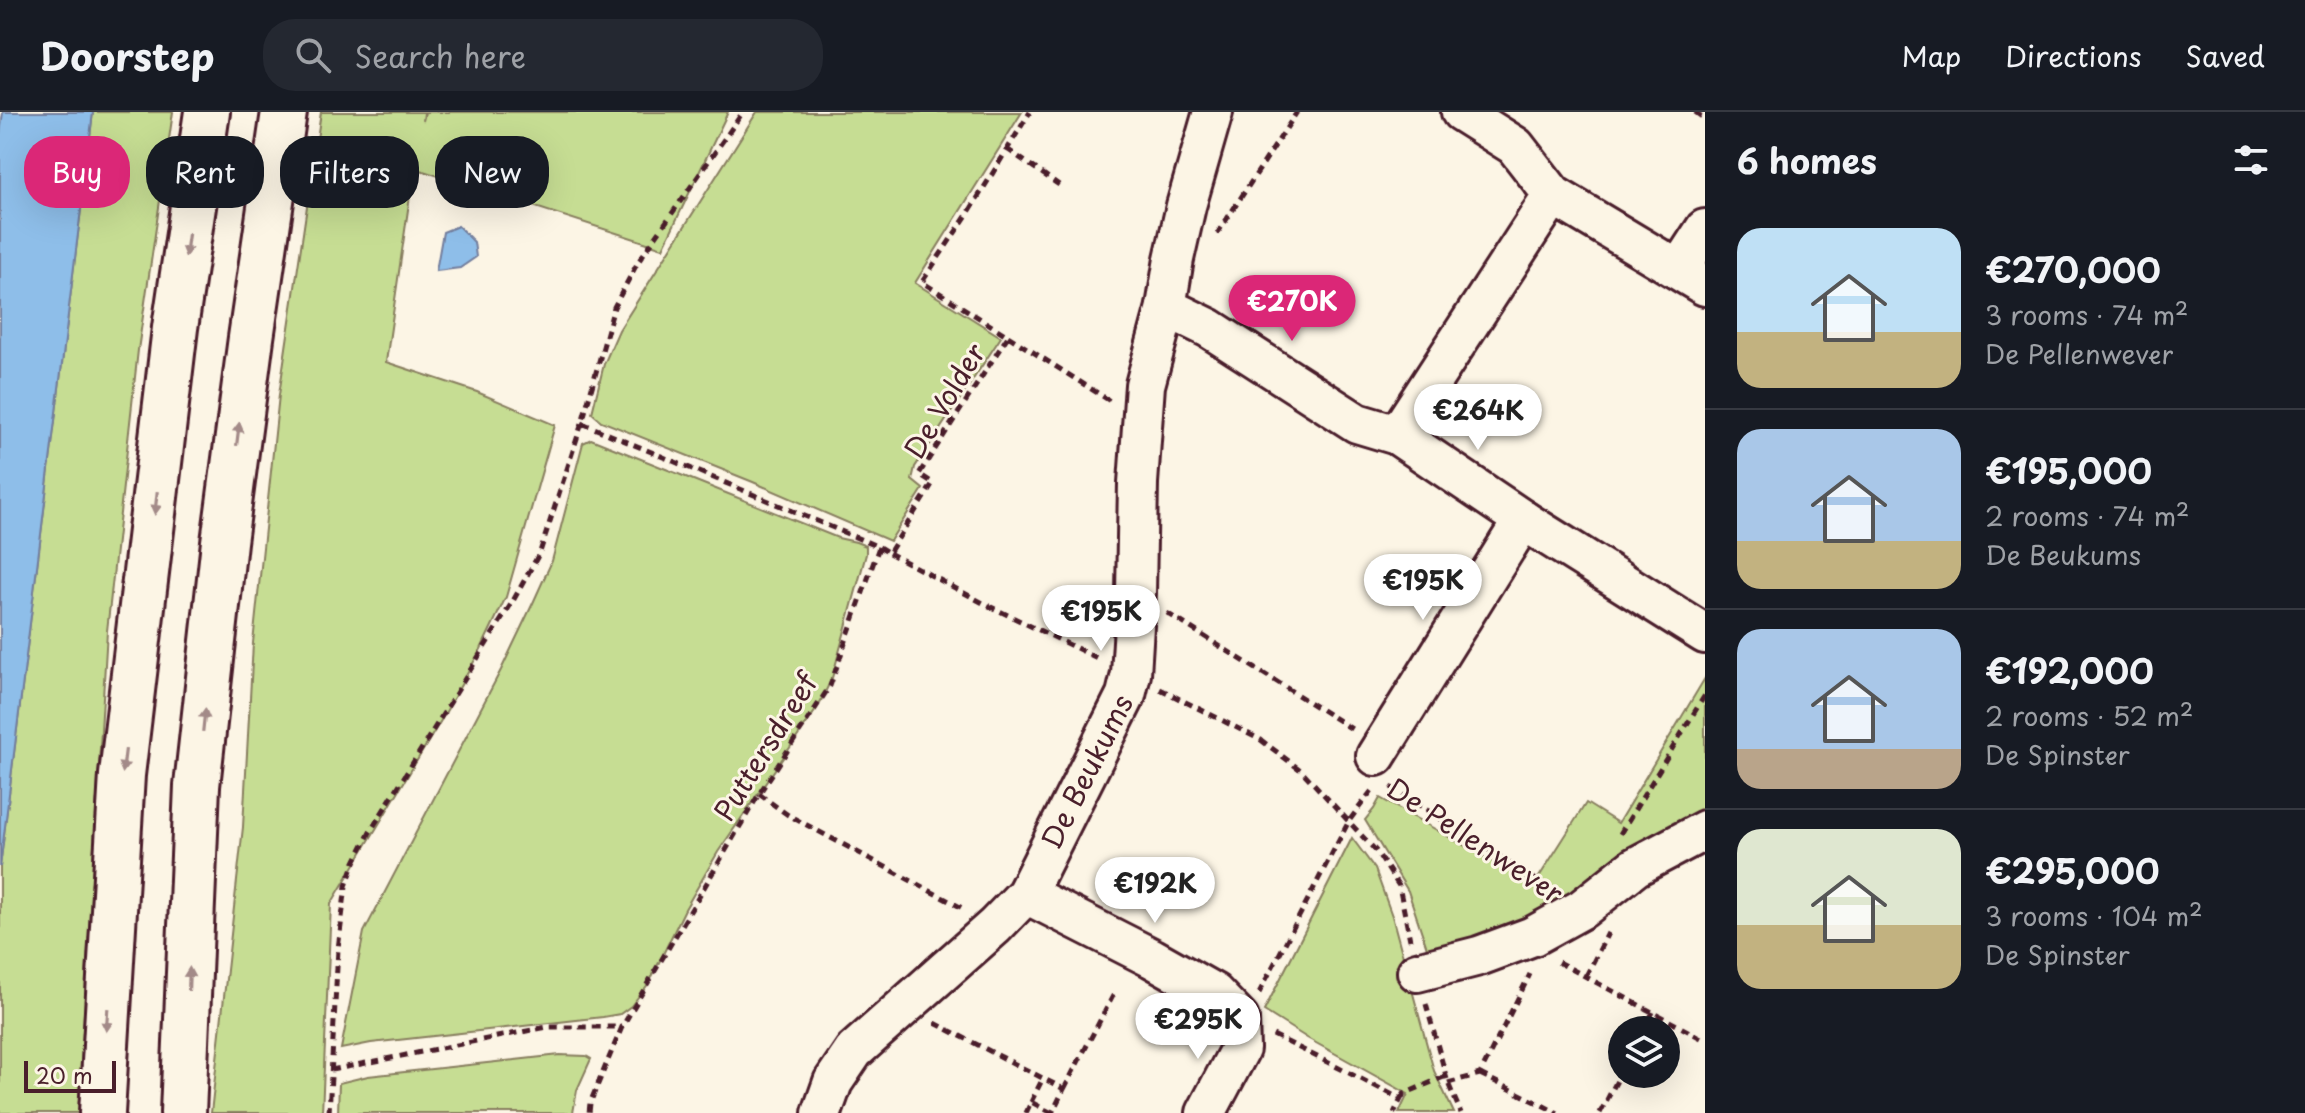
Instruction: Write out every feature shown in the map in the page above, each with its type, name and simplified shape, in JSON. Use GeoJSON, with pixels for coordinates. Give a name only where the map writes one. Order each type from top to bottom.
{"type":"FeatureCollection","features":[{"type":"Feature","properties":{"kind":"highway"},"geometry":{"type":"LineString","coordinates":[[102,1113],[122,775],[175,328],[207,112]]}},
{"type":"Feature","properties":{"kind":"highway"},"geometry":{"type":"LineString","coordinates":[[183,1113],[197,786],[224,542],[284,112]]}},
{"type":"Feature","properties":{"kind":"street","name":"De Beukums"},"geometry":{"type":"LineString","coordinates":[[822,1113],[833,1082],[854,1051],[995,926],[1026,894],[1126,695],[1131,674],[1136,593],[1141,421],[1145,385],[1166,307],[1186,206],[1213,112]]}},
{"type":"Feature","properties":{"kind":"street"},"geometry":{"type":"LineString","coordinates":[[1461,112],[1515,146],[1553,195],[1692,277],[1705,229]]}},
{"type":"Feature","properties":{"kind":"street"},"geometry":{"type":"LineString","coordinates":[[1397,435],[1553,195]]}},
{"type":"Feature","properties":{"kind":"street"},"geometry":{"type":"LineString","coordinates":[[1166,307],[1209,328],[1357,423],[1397,435],[1523,520],[1705,634]]}},
{"type":"Feature","properties":{"kind":"street","name":"De Pellenwever"},"geometry":{"type":"LineString","coordinates":[[1373,757],[1523,520]]}},
{"type":"Feature","properties":{"kind":"street"},"geometry":{"type":"LineString","coordinates":[[1417,972],[1479,956],[1520,941],[1582,909],[1635,867],[1705,830]]}},
{"type":"Feature","properties":{"kind":"street"},"geometry":{"type":"LineString","coordinates":[[1026,894],[1246,1010],[1240,1049],[1206,1113]]}},
{"type":"Feature","properties":{"kind":"path"},"geometry":{"type":"LineString","coordinates":[[329,1113],[338,949],[346,886],[355,862],[370,832],[540,552],[582,423],[614,307],[638,262],[743,112]]}},
{"type":"Feature","properties":{"kind":"path","name":"De Volder"},"geometry":{"type":"LineString","coordinates":[[1030,112],[922,282],[1141,421]]}},
{"type":"Feature","properties":{"kind":"path"},"geometry":{"type":"LineString","coordinates":[[1213,240],[1297,112]]}},
{"type":"Feature","properties":{"kind":"path"},"geometry":{"type":"LineString","coordinates":[[1695,112],[1705,119]]}},
{"type":"Feature","properties":{"kind":"path"},"geometry":{"type":"LineString","coordinates":[[1007,149],[1059,185]]}},
{"type":"Feature","properties":{"kind":"path","name":"De Volder"},"geometry":{"type":"LineString","coordinates":[[889,553],[933,483],[919,474],[1008,336]]}},
{"type":"Feature","properties":{"kind":"path"},"geometry":{"type":"LineString","coordinates":[[582,423],[879,547],[985,604],[1261,740],[1302,771],[1376,851],[1399,886],[1417,972],[1447,1080],[1461,1113]]}},
{"type":"Feature","properties":{"kind":"path","name":"Puttersdreef"},"geometry":{"type":"LineString","coordinates":[[589,1113],[590,1103],[622,1027],[759,794],[830,686],[879,547]]}},
{"type":"Feature","properties":{"kind":"path","name":"De Pellenwever"},"geometry":{"type":"LineString","coordinates":[[1136,593],[1373,757],[1582,909]]}},
{"type":"Feature","properties":{"kind":"path"},"geometry":{"type":"LineString","coordinates":[[1373,757],[1349,821],[1246,1010],[1264,1030],[1401,1099]]}},
{"type":"Feature","properties":{"kind":"path"},"geometry":{"type":"LineString","coordinates":[[759,794],[788,815],[995,926]]}},
{"type":"Feature","properties":{"kind":"path"},"geometry":{"type":"LineString","coordinates":[[1552,959],[1705,1040]]}},
{"type":"Feature","properties":{"kind":"path"},"geometry":{"type":"LineString","coordinates":[[1480,1074],[1534,967]]}},
{"type":"Feature","properties":{"kind":"path"},"geometry":{"type":"LineString","coordinates":[[1031,1102],[1053,1113],[1115,992]]}},
{"type":"Feature","properties":{"kind":"path"},"geometry":{"type":"LineString","coordinates":[[904,1006],[1064,1089]]}},
{"type":"Feature","properties":{"kind":"path"},"geometry":{"type":"LineString","coordinates":[[1651,1016],[1653,1012]]}},
{"type":"Feature","properties":{"kind":"path"},"geometry":{"type":"LineString","coordinates":[[331,1070],[547,1027],[622,1027]]}},
{"type":"Feature","properties":{"kind":"path"},"geometry":{"type":"LineString","coordinates":[[1394,1113],[1404,1094],[1447,1080],[1480,1074],[1558,1113]]}},
{"type":"Feature","properties":{"kind":"path"},"geometry":{"type":"LineString","coordinates":[[1026,1113],[1043,1078]]}},
{"type":"Feature","properties":{"kind":"path"},"geometry":{"type":"LineString","coordinates":[[1600,1113],[1613,1088]]}},
{"type":"Feature","properties":{"kind":"green space"},"geometry":{"type":"Polygon","coordinates":[[[93,112],[173,112],[169,136],[146,136],[146,208],[159,208],[138,350],[107,631],[78,1113],[0,1113],[0,867],[81,208],[130,208],[130,136],[90,136],[93,112]]]}},
{"type":"Feature","properties":{"kind":"green space"},"geometry":{"type":"Polygon","coordinates":[[[321,112],[424,112],[423,121],[425,112],[728,112],[663,248],[538,208],[549,208],[549,136],[435,136],[435,175],[419,170],[419,136],[317,136],[321,112]]]}},
{"type":"Feature","properties":{"kind":"green space"},"geometry":{"type":"Polygon","coordinates":[[[757,112],[1022,112],[915,283],[1001,337],[915,467],[912,480],[923,489],[890,541],[601,421],[592,413],[604,364],[619,330],[757,112]]]}},
{"type":"Feature","properties":{"kind":"green space"},"geometry":{"type":"Polygon","coordinates":[[[307,208],[408,208],[386,362],[477,392],[555,425],[506,597],[443,717],[331,904],[322,1113],[211,1113],[243,827],[253,643],[279,395],[307,208]]]}},
{"type":"Feature","properties":{"kind":"green space"},"geometry":{"type":"Polygon","coordinates":[[[591,439],[838,538],[866,546],[832,678],[818,707],[718,852],[685,909],[649,983],[631,1006],[620,1014],[603,1017],[341,1049],[364,932],[533,603],[552,561],[583,443],[591,439]]]}},
{"type":"Feature","properties":{"kind":"green space"},"geometry":{"type":"Polygon","coordinates":[[[1705,678],[1705,818],[1546,916],[1429,954],[1408,891],[1365,820],[1380,798],[1534,885],[1586,803],[1618,823],[1705,678]]]}},
{"type":"Feature","properties":{"kind":"green space"},"geometry":{"type":"Polygon","coordinates":[[[1352,838],[1375,869],[1392,916],[1434,1071],[1454,1113],[1399,1113],[1408,1094],[1264,1011],[1352,838]]]}},
{"type":"Feature","properties":{"kind":"green space"},"geometry":{"type":"Polygon","coordinates":[[[560,1055],[591,1059],[577,1090],[573,1113],[338,1113],[339,1083],[368,1076],[560,1055]]]}},
{"type":"Feature","properties":{"kind":"water"},"geometry":{"type":"Polygon","coordinates":[[[3,112],[93,112],[90,136],[24,136],[24,208],[81,208],[0,867],[0,134],[3,112]]]}},
{"type":"Feature","properties":{"kind":"water"},"geometry":{"type":"Polygon","coordinates":[[[458,226],[474,242],[476,257],[460,268],[436,271],[443,232],[458,226]]]}}]}
